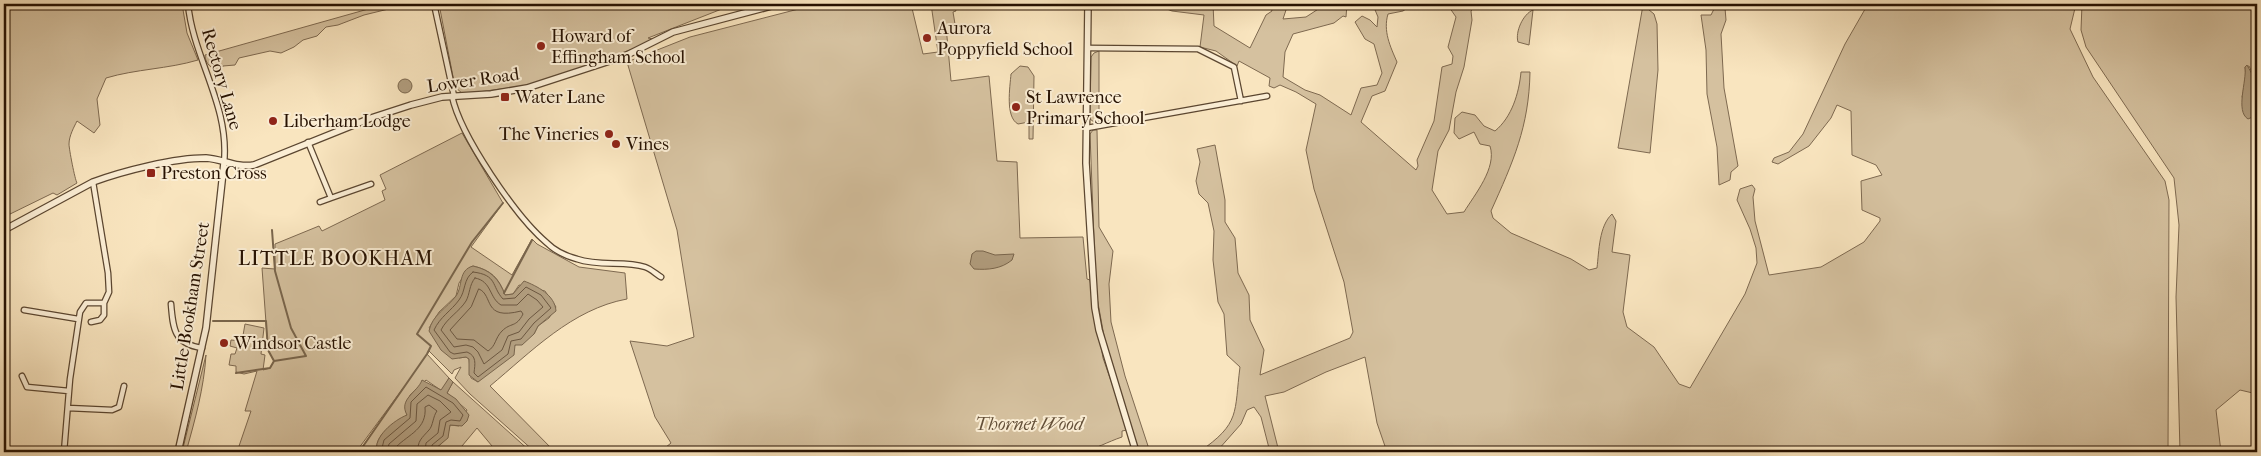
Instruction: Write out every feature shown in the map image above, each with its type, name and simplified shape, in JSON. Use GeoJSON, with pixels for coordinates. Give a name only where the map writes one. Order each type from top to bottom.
{"type":"FeatureCollection","features":[{"type":"Feature","properties":{"kind":"street","name":"Rectory Lane"},"geometry":{"type":"LineString","coordinates":[[188,4],[192,27],[217,101],[225,143],[224,163]]}},
{"type":"Feature","properties":{"kind":"street"},"geometry":{"type":"LineString","coordinates":[[434,4],[459,118],[495,182],[523,218],[548,244],[566,256],[586,262],[639,265],[648,268],[661,277]]}},
{"type":"Feature","properties":{"kind":"street","name":"Lower Road"},"geometry":{"type":"LineString","coordinates":[[4,230],[93,182],[109,176],[183,160],[205,158],[236,166],[254,165],[308,142],[411,104],[453,96],[527,88],[625,56],[673,32],[779,4]]}},
{"type":"Feature","properties":{"kind":"street"},"geometry":{"type":"LineString","coordinates":[[1088,4],[1086,163],[1095,308],[1099,330],[1136,452]]}},
{"type":"Feature","properties":{"kind":"street"},"geometry":{"type":"LineString","coordinates":[[1088,48],[1194,49],[1204,51],[1235,69],[1241,101]]}},
{"type":"Feature","properties":{"kind":"street"},"geometry":{"type":"LineString","coordinates":[[1087,128],[1267,96]]}},
{"type":"Feature","properties":{"kind":"street"},"geometry":{"type":"LineString","coordinates":[[308,142],[331,198]]}},
{"type":"Feature","properties":{"kind":"street","name":"Little Bookham Street"},"geometry":{"type":"LineString","coordinates":[[178,452],[202,348],[212,288],[224,163]]}},
{"type":"Feature","properties":{"kind":"street"},"geometry":{"type":"LineString","coordinates":[[91,322],[100,320],[104,315],[104,303],[108,292],[108,273],[93,182]]}},
{"type":"Feature","properties":{"kind":"street"},"geometry":{"type":"LineString","coordinates":[[320,202],[370,184]]}},
{"type":"Feature","properties":{"kind":"street"},"geometry":{"type":"LineString","coordinates":[[64,452],[78,319],[86,303],[104,303]]}},
{"type":"Feature","properties":{"kind":"street"},"geometry":{"type":"LineString","coordinates":[[171,304],[172,322],[176,334],[182,342],[190,346],[202,348]]}},
{"type":"Feature","properties":{"kind":"street"},"geometry":{"type":"LineString","coordinates":[[24,310],[78,319]]}},
{"type":"Feature","properties":{"kind":"street"},"geometry":{"type":"LineString","coordinates":[[22,376],[28,387],[69,391]]}},
{"type":"Feature","properties":{"kind":"street"},"geometry":{"type":"LineString","coordinates":[[68,408],[112,410],[119,406],[124,386]]}},
{"type":"Feature","properties":{"kind":"green space"},"geometry":{"type":"Polygon","coordinates":[[[4,4],[182,4],[187,33],[198,60],[106,78],[97,99],[100,125],[94,133],[77,121],[70,138],[70,152],[77,183],[57,195],[53,193],[4,217],[4,4]]]}},
{"type":"Feature","properties":{"kind":"green space"},"geometry":{"type":"Polygon","coordinates":[[[386,4],[409,4],[326,27],[317,36],[303,40],[281,53],[270,51],[239,58],[235,65],[223,66],[220,72],[210,66],[205,58],[205,55],[386,4]]]}},
{"type":"Feature","properties":{"kind":"green space","name":"Howard of Effingham School"},"geometry":{"type":"Polygon","coordinates":[[[439,4],[732,5],[648,38],[653,39],[641,46],[531,85],[463,94],[455,87],[439,4]]]}},
{"type":"Feature","properties":{"kind":"green space","name":"Thornet Wood"},"geometry":{"type":"Polygon","coordinates":[[[818,4],[911,4],[923,54],[938,52],[931,4],[954,4],[956,11],[953,12],[955,24],[946,26],[951,81],[989,76],[997,161],[1017,162],[1020,238],[1083,237],[1087,279],[1090,280],[1103,358],[1126,424],[1127,430],[1122,431],[1122,437],[1081,452],[660,452],[671,443],[655,417],[630,341],[667,346],[694,337],[677,230],[627,62],[690,37],[818,4]]]}},
{"type":"Feature","properties":{"kind":"green space"},"geometry":{"type":"Polygon","coordinates":[[[1154,4],[1213,4],[1214,26],[1250,48],[1266,15],[1272,11],[1270,4],[1288,4],[1283,19],[1306,17],[1326,4],[1347,4],[1346,17],[1343,16],[1334,23],[1293,34],[1285,52],[1283,77],[1305,90],[1320,95],[1351,115],[1361,88],[1377,85],[1382,73],[1374,44],[1365,39],[1355,22],[1362,16],[1370,20],[1377,27],[1378,17],[1373,5],[1413,4],[1403,11],[1388,14],[1387,32],[1397,62],[1385,91],[1372,96],[1361,122],[1416,170],[1418,166],[1417,160],[1434,121],[1442,67],[1452,64],[1453,56],[1448,47],[1456,17],[1447,4],[1477,4],[1471,11],[1472,20],[1464,67],[1456,92],[1449,130],[1438,151],[1432,190],[1447,214],[1464,212],[1488,172],[1491,154],[1490,146],[1480,144],[1474,132],[1459,139],[1454,133],[1455,118],[1462,112],[1475,115],[1484,126],[1495,131],[1506,119],[1514,104],[1521,72],[1530,72],[1527,110],[1523,127],[1513,160],[1491,211],[1493,218],[1511,233],[1571,259],[1589,270],[1597,268],[1602,232],[1604,225],[1612,214],[1616,221],[1612,252],[1630,255],[1623,312],[1627,327],[1654,347],[1679,384],[1690,388],[1745,294],[1757,263],[1756,248],[1750,229],[1737,200],[1740,189],[1752,185],[1755,189],[1753,197],[1755,221],[1769,275],[1821,267],[1864,242],[1880,221],[1880,218],[1862,210],[1861,181],[1882,175],[1876,165],[1852,155],[1851,111],[1837,105],[1831,118],[1809,146],[1778,164],[1772,162],[1774,158],[1789,152],[1803,134],[1845,44],[1868,4],[2076,4],[2070,29],[2093,77],[2165,181],[2169,200],[2168,452],[1387,452],[1377,423],[1365,357],[1326,372],[1284,392],[1265,396],[1279,452],[1270,452],[1261,417],[1254,407],[1247,410],[1241,424],[1218,450],[1215,452],[1199,452],[1222,433],[1233,416],[1240,367],[1227,355],[1224,314],[1218,302],[1213,260],[1214,231],[1208,203],[1199,194],[1196,181],[1200,162],[1197,149],[1215,145],[1225,200],[1225,222],[1235,238],[1238,273],[1249,295],[1250,320],[1264,350],[1260,375],[1350,338],[1353,332],[1344,282],[1314,189],[1306,150],[1316,104],[1280,85],[1274,88],[1269,86],[1270,78],[1239,61],[1237,66],[1216,51],[1200,47],[1204,15],[1172,11],[1154,4]]]}},
{"type":"Feature","properties":{"kind":"green space"},"geometry":{"type":"Polygon","coordinates":[[[2082,4],[2257,4],[2257,83],[2249,66],[2245,67],[2246,78],[2242,97],[2255,117],[2257,115],[2257,394],[2240,390],[2216,410],[2221,452],[2180,452],[2176,297],[2179,225],[2174,178],[2086,47],[2081,30],[2082,4]]]}},
{"type":"Feature","properties":{"kind":"green space"},"geometry":{"type":"Polygon","coordinates":[[[1643,5],[1654,14],[1657,24],[1658,70],[1650,153],[1618,148],[1643,5]]]}},
{"type":"Feature","properties":{"kind":"green space"},"geometry":{"type":"Polygon","coordinates":[[[1715,7],[1725,8],[1726,20],[1721,34],[1724,88],[1738,166],[1731,172],[1730,180],[1719,185],[1717,147],[1707,94],[1706,50],[1701,15],[1711,15],[1715,7]]]}},
{"type":"Feature","properties":{"kind":"green space"},"geometry":{"type":"Polygon","coordinates":[[[1533,10],[1529,45],[1518,42],[1517,38],[1521,24],[1526,15],[1533,10]]]}},
{"type":"Feature","properties":{"kind":"green space"},"geometry":{"type":"Polygon","coordinates":[[[1099,51],[1099,122],[1094,122],[1090,119],[1091,57],[1099,51]]]}},
{"type":"Feature","properties":{"kind":"green space"},"geometry":{"type":"Polygon","coordinates":[[[1020,66],[1028,67],[1034,76],[1033,139],[1029,139],[1029,122],[1018,124],[1011,115],[1009,94],[1011,74],[1020,66]]]}},
{"type":"Feature","properties":{"kind":"green space"},"geometry":{"type":"Polygon","coordinates":[[[1093,130],[1097,130],[1099,227],[1113,251],[1109,284],[1111,322],[1125,376],[1150,452],[1138,452],[1106,347],[1096,292],[1090,134],[1093,130]]]}},
{"type":"Feature","properties":{"kind":"green space"},"geometry":{"type":"Polygon","coordinates":[[[462,133],[503,203],[471,247],[512,275],[532,239],[537,244],[579,267],[625,273],[627,299],[607,304],[570,322],[537,346],[490,386],[555,452],[535,452],[470,394],[455,378],[461,367],[454,370],[452,374],[429,351],[427,354],[449,378],[442,391],[426,380],[410,395],[407,415],[386,430],[378,440],[377,452],[359,452],[404,387],[356,452],[237,452],[251,411],[245,411],[257,371],[244,374],[236,372],[236,366],[229,365],[231,354],[235,354],[237,348],[230,346],[231,340],[242,341],[245,324],[264,328],[261,354],[265,355],[263,370],[270,368],[274,361],[268,350],[262,268],[275,269],[275,244],[319,226],[322,231],[385,200],[382,191],[386,189],[380,175],[462,133]],[[473,266],[469,268],[459,283],[456,296],[439,312],[429,328],[459,358],[466,357],[469,359],[471,378],[478,382],[515,345],[534,334],[538,326],[549,318],[556,307],[545,291],[519,285],[513,294],[505,295],[494,276],[485,270],[473,266]]]}},
{"type":"Feature","properties":{"kind":"green space"},"geometry":{"type":"Polygon","coordinates":[[[206,355],[196,416],[186,452],[182,452],[206,355]]]}},
{"type":"Feature","properties":{"kind":"green space"},"geometry":{"type":"Polygon","coordinates":[[[453,382],[531,452],[497,452],[477,428],[457,452],[437,452],[436,448],[446,438],[450,425],[459,426],[467,410],[447,393],[453,382]]]}},
{"type":"Feature","properties":{"kind":"water"},"geometry":{"type":"Polygon","coordinates":[[[2247,65],[2257,83],[2257,115],[2248,119],[2242,109],[2245,67],[2247,65]]]}},
{"type":"Feature","properties":{"kind":"water"},"geometry":{"type":"Polygon","coordinates":[[[402,79],[408,79],[412,86],[408,93],[402,93],[398,89],[398,83],[402,79]]]}},
{"type":"Feature","properties":{"kind":"water"},"geometry":{"type":"Polygon","coordinates":[[[976,251],[995,255],[1014,254],[1012,260],[999,267],[974,269],[970,264],[972,254],[976,251]]]}},
{"type":"Feature","properties":{"kind":"water"},"geometry":{"type":"Polygon","coordinates":[[[473,266],[485,270],[494,276],[505,295],[513,294],[524,281],[534,286],[549,296],[555,305],[556,311],[538,326],[534,334],[522,345],[515,345],[514,355],[478,382],[469,375],[469,359],[466,357],[452,359],[441,350],[429,331],[436,316],[456,296],[465,271],[473,266]]]}},
{"type":"Feature","properties":{"kind":"water"},"geometry":{"type":"Polygon","coordinates":[[[449,378],[453,382],[447,393],[456,399],[469,415],[467,421],[462,426],[450,425],[448,438],[436,448],[437,452],[377,452],[378,441],[381,435],[396,421],[407,415],[405,404],[422,380],[441,390],[449,378]]]}},
{"type":"Feature","properties":{"kind":"waterway"},"geometry":{"type":"LineString","coordinates":[[359,452],[427,354],[431,346],[417,334],[472,242],[503,203]]}},
{"type":"Feature","properties":{"kind":"waterway"},"geometry":{"type":"LineString","coordinates":[[272,230],[275,271],[291,328],[306,356],[274,361]]}},
{"type":"Feature","properties":{"kind":"waterway"},"geometry":{"type":"LineString","coordinates":[[504,293],[532,240]]}},
{"type":"Feature","properties":{"kind":"waterway"},"geometry":{"type":"LineString","coordinates":[[213,321],[266,321],[268,350],[274,361]]}},
{"type":"Feature","properties":{"kind":"waterway"},"geometry":{"type":"LineString","coordinates":[[236,373],[270,368],[274,361]]}},
{"type":"Feature","properties":{"kind":"place","name":"Aurora Poppyfield School"},"geometry":{"type":"Point","coordinates":[927,38]}},
{"type":"Feature","properties":{"kind":"place","name":"Howard of Effingham School"},"geometry":{"type":"Point","coordinates":[541,46]}},
{"type":"Feature","properties":{"kind":"place","name":"Water Lane"},"geometry":{"type":"Point","coordinates":[505,97]}},
{"type":"Feature","properties":{"kind":"place","name":"St Lawrence Primary School"},"geometry":{"type":"Point","coordinates":[1016,107]}},
{"type":"Feature","properties":{"kind":"place","name":"Liberham Lodge"},"geometry":{"type":"Point","coordinates":[273,121]}},
{"type":"Feature","properties":{"kind":"place","name":"The Vineries"},"geometry":{"type":"Point","coordinates":[609,134]}},
{"type":"Feature","properties":{"kind":"place","name":"Vines"},"geometry":{"type":"Point","coordinates":[616,144]}},
{"type":"Feature","properties":{"kind":"place","name":"Preston Cross"},"geometry":{"type":"Point","coordinates":[151,173]}},
{"type":"Feature","properties":{"kind":"place","name":"Windsor Castle"},"geometry":{"type":"Point","coordinates":[224,343]}},
{"type":"Feature","properties":{"kind":"district","name":"LITTLE BOOKHAM"},"geometry":{"type":"Point","coordinates":[336,258]}}]}
